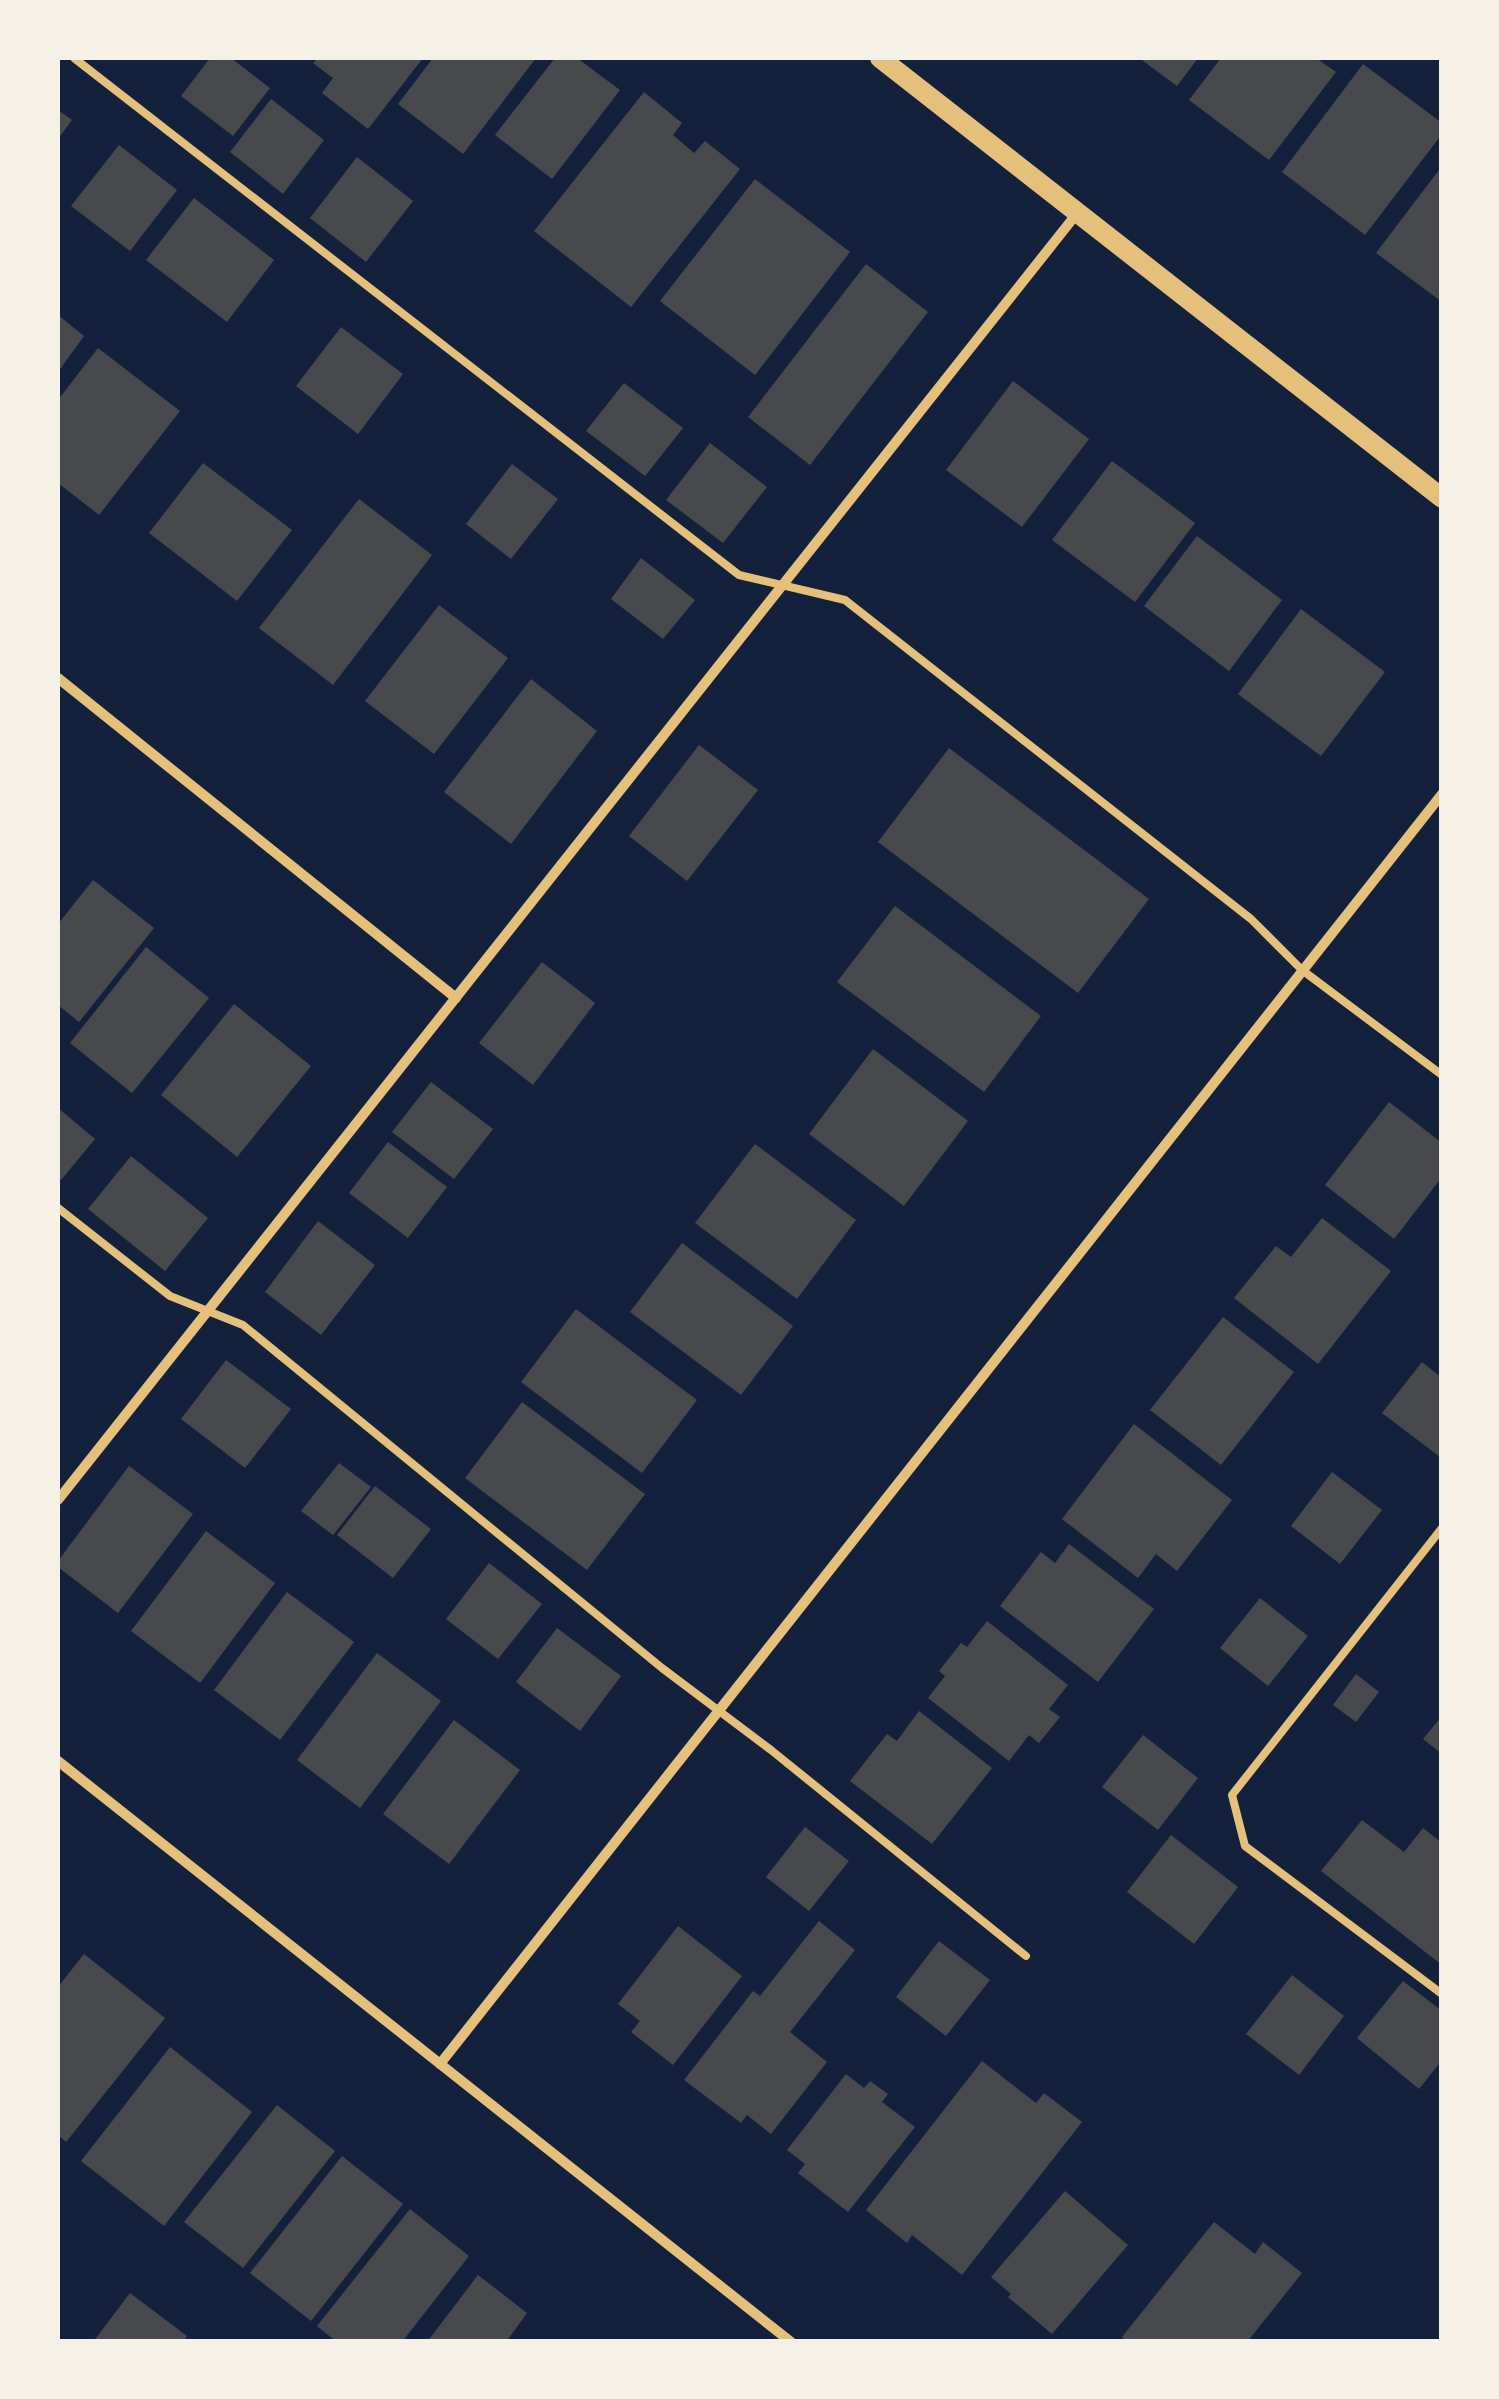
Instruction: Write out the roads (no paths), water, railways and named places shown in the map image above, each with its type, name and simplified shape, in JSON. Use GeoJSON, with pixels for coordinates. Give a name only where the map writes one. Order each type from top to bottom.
{"type":"FeatureCollection","features":[{"type":"Feature","properties":{"kind":"main road"},"geometry":{"type":"LineString","coordinates":[[880,58],[1442,498]]}},
{"type":"Feature","properties":{"kind":"street"},"geometry":{"type":"LineString","coordinates":[[58,1500],[1078,212]]}},
{"type":"Feature","properties":{"kind":"street"},"geometry":{"type":"LineString","coordinates":[[58,678],[456,998]]}},
{"type":"Feature","properties":{"kind":"street"},"geometry":{"type":"LineString","coordinates":[[440,2064],[1442,794]]}},
{"type":"Feature","properties":{"kind":"street"},"geometry":{"type":"LineString","coordinates":[[58,1761],[791,2342]]}},
{"type":"Feature","properties":{"kind":"lane"},"geometry":{"type":"LineString","coordinates":[[74,58],[739,575],[844,600],[1251,918],[1302,970],[1442,1075]]}},
{"type":"Feature","properties":{"kind":"lane"},"geometry":{"type":"LineString","coordinates":[[58,1208],[170,1296],[242,1326],[662,1668],[1026,1956]]}},
{"type":"Feature","properties":{"kind":"lane"},"geometry":{"type":"LineString","coordinates":[[1442,1528],[1232,1795],[1244,1846],[1442,1994]]}}]}
